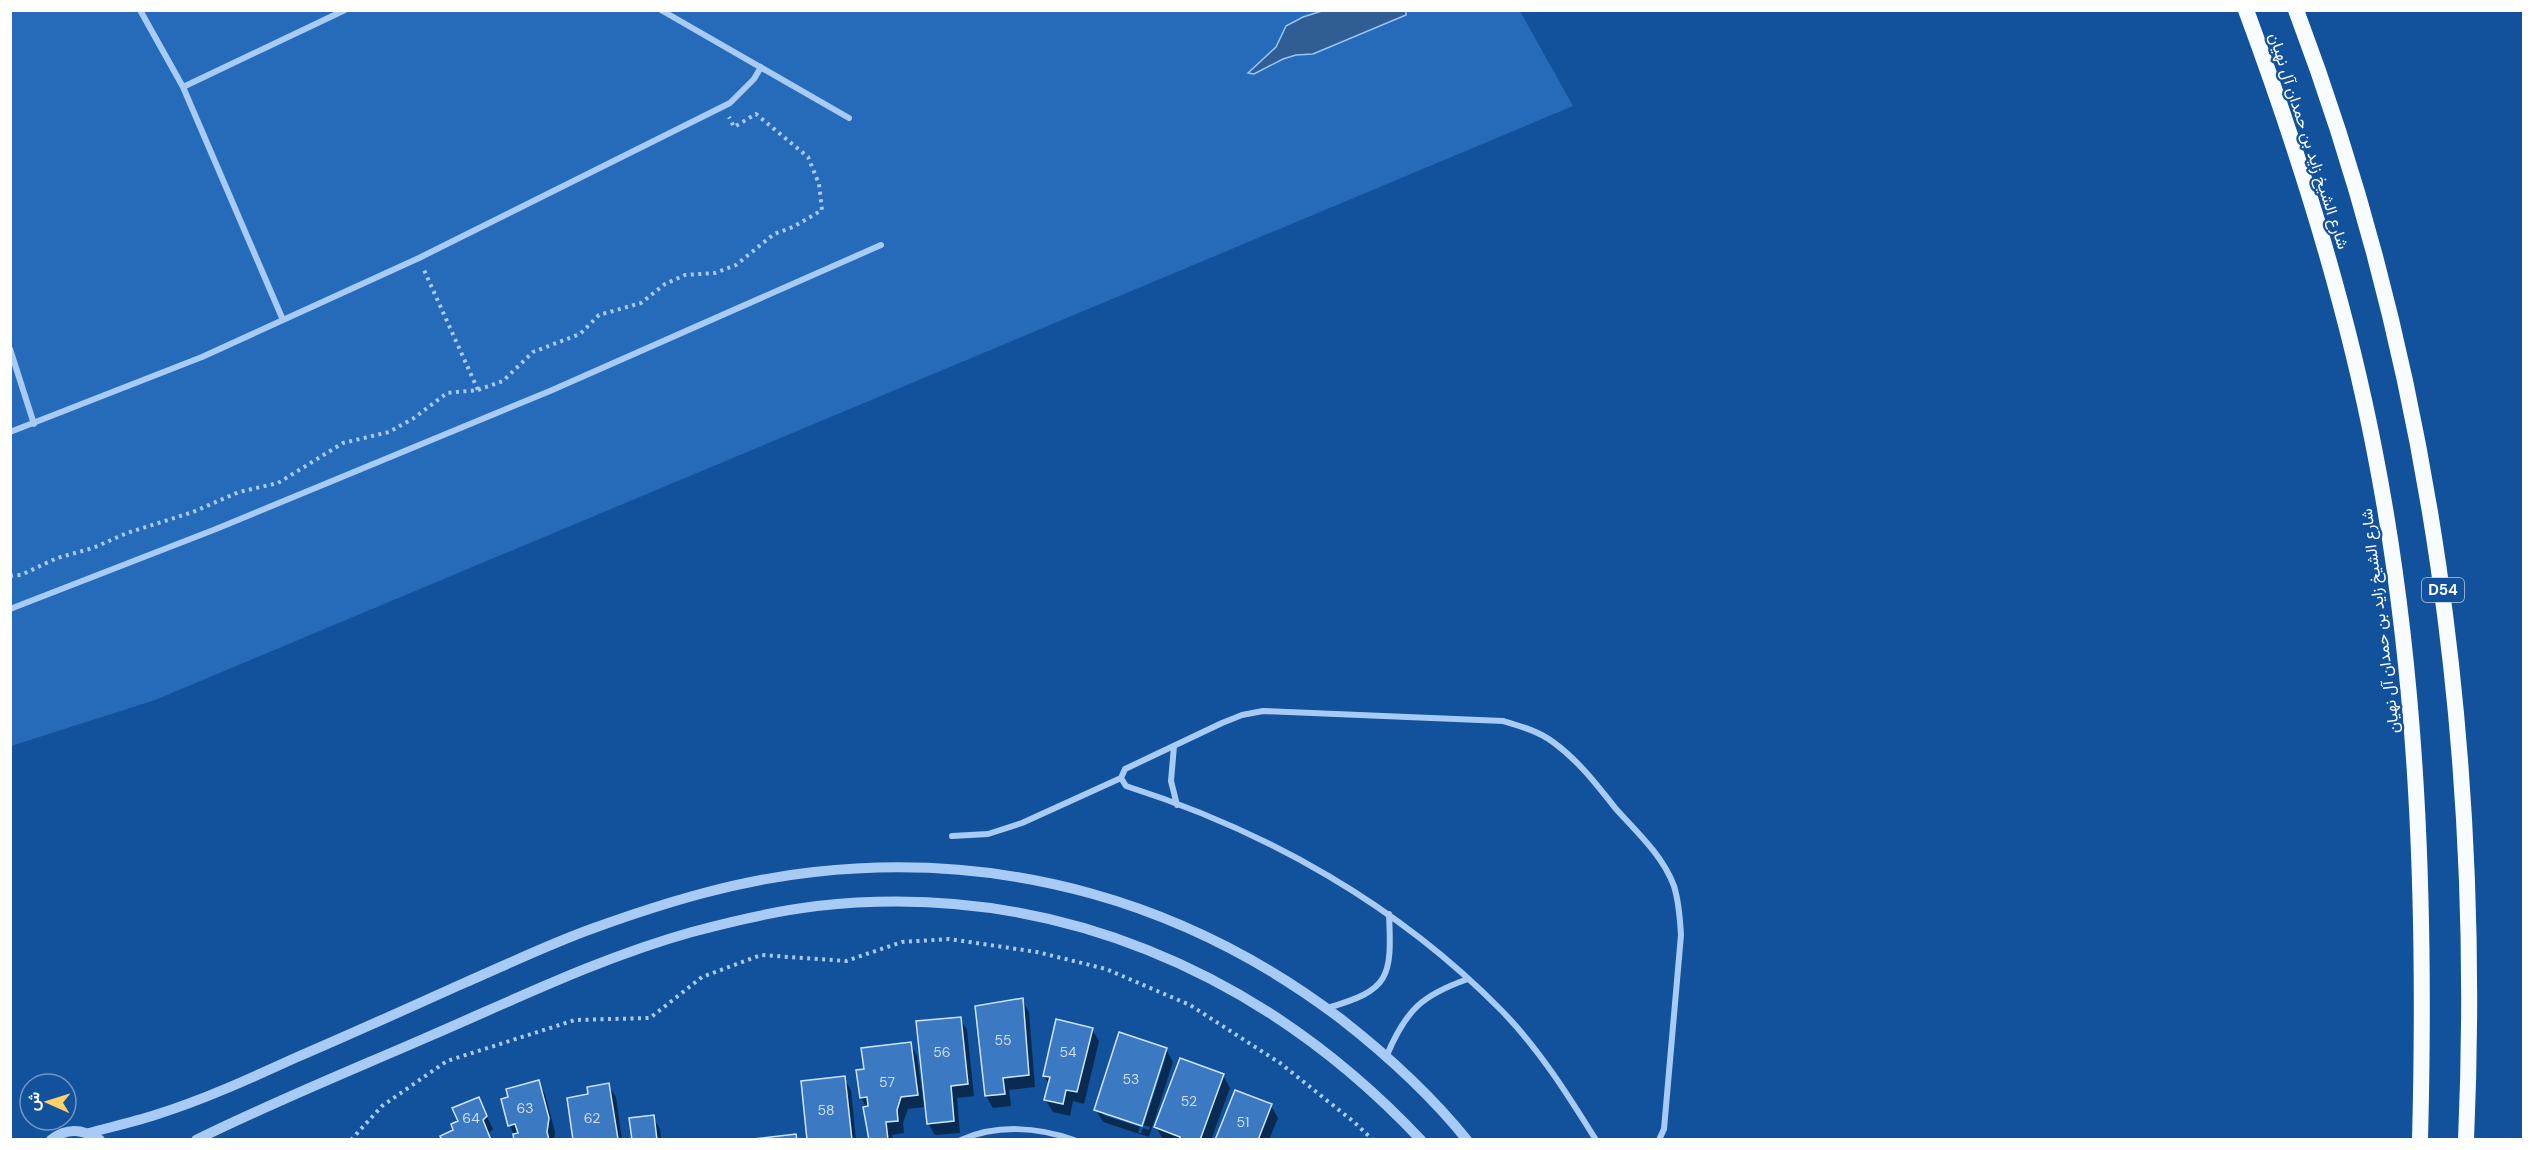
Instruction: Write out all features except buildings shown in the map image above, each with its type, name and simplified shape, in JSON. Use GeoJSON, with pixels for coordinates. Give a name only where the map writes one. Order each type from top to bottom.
{"type":"FeatureCollection","features":[{"type":"Feature","properties":{"kind":"highway","name":"شارع الشيخ زايد بن حمدان آل نهيان"},"geometry":{"type":"LineString","coordinates":[[2246,10],[2314,208],[2343,311],[2375,450],[2389,532],[2407,684],[2420,872],[2422,990],[2420,1140]]}},
{"type":"Feature","properties":{"kind":"highway","name":"شارع الشيخ زايد بن حمدان آل نهيان"},"geometry":{"type":"LineString","coordinates":[[2296,10],[2342,144],[2384,289],[2418,437],[2442,586],[2456,720],[2466,896],[2468,1056],[2466,1140]]}},
{"type":"Feature","properties":{"kind":"street"},"geometry":{"type":"LineString","coordinates":[[140,10],[183,87],[283,320]]}},
{"type":"Feature","properties":{"kind":"street"},"geometry":{"type":"LineString","coordinates":[[183,87],[345,10]]}},
{"type":"Feature","properties":{"kind":"street"},"geometry":{"type":"LineString","coordinates":[[661,10],[849,118]]}},
{"type":"Feature","properties":{"kind":"street"},"geometry":{"type":"LineString","coordinates":[[10,432],[202,357],[418,258],[724,106],[743,92],[761,67]]}},
{"type":"Feature","properties":{"kind":"street"},"geometry":{"type":"LineString","coordinates":[[10,609],[216,529],[539,395],[881,245]]}},
{"type":"Feature","properties":{"kind":"street"},"geometry":{"type":"LineString","coordinates":[[10,349],[34,424]]}},
{"type":"Feature","properties":{"kind":"street"},"geometry":{"type":"LineString","coordinates":[[952,836],[988,834],[1022,823],[1121,778],[1125,769],[1242,715],[1285,710],[1503,721],[1528,729],[1551,741],[1572,757],[1662,861],[1673,884],[1680,909],[1681,935],[1664,1129],[1659,1140]]}},
{"type":"Feature","properties":{"kind":"street"},"geometry":{"type":"LineString","coordinates":[[1174,746],[1172,781],[1177,805]]}},
{"type":"Feature","properties":{"kind":"street"},"geometry":{"type":"LineString","coordinates":[[1121,778],[1126,786],[1288,851],[1389,914],[1468,979],[1503,1012],[1563,1087],[1596,1140]]}},
{"type":"Feature","properties":{"kind":"street"},"geometry":{"type":"LineString","coordinates":[[51,1140],[67,1131],[89,1133],[156,1115],[218,1092],[591,929],[723,888],[814,872],[906,867],[1044,881],[1097,894],[1149,911],[1238,951],[1280,975],[1387,1055],[1438,1106],[1467,1140]]}},
{"type":"Feature","properties":{"kind":"street"},"geometry":{"type":"LineString","coordinates":[[196,1140],[609,960],[690,933],[732,922],[816,906],[869,902],[923,902],[976,906],[1028,915],[1101,933],[1181,963],[1229,987],[1274,1014],[1318,1045],[1391,1108],[1421,1140]]}},
{"type":"Feature","properties":{"kind":"street"},"geometry":{"type":"LineString","coordinates":[[1327,1008],[1369,994],[1380,982],[1388,968],[1391,951],[1389,914]]}},
{"type":"Feature","properties":{"kind":"street"},"geometry":{"type":"LineString","coordinates":[[1387,1055],[1401,1024],[1411,1011],[1438,990],[1468,979]]}},
{"type":"Feature","properties":{"kind":"street"},"geometry":{"type":"LineString","coordinates":[[961,1140],[994,1130],[1019,1129],[1074,1140]]}},
{"type":"Feature","properties":{"kind":"street"},"geometry":{"type":"LineString","coordinates":[[89,1133],[100,1140]]}},
{"type":"Feature","properties":{"kind":"path"},"geometry":{"type":"LineString","coordinates":[[10,576],[193,512],[239,492],[278,483],[343,443],[389,432],[414,418],[447,393],[478,390],[503,381],[533,352],[580,334],[599,315],[641,303],[665,284],[685,275],[715,273],[736,265],[774,234],[793,227],[822,210],[819,184],[808,157],[756,114],[734,128],[724,106]]}},
{"type":"Feature","properties":{"kind":"path"},"geometry":{"type":"LineString","coordinates":[[418,258],[478,390]]}},
{"type":"Feature","properties":{"kind":"path"},"geometry":{"type":"LineString","coordinates":[[351,1140],[382,1106],[447,1061],[575,1020],[650,1018],[702,977],[761,956],[846,961],[902,942],[949,939],[1037,952],[1106,969],[1190,1005],[1280,1063],[1354,1122],[1372,1140]]}},
{"type":"Feature","properties":{"kind":"shaded area"},"geometry":{"type":"Polygon","coordinates":[[[11,11],[1520,11],[1573,106],[155,700],[11,746],[11,11]]]}},
{"type":"Feature","properties":{"kind":"shaded area"},"geometry":{"type":"Polygon","coordinates":[[[1322,11],[1406,11],[1406,15],[1313,54],[1296,55],[1254,74],[1248,73],[1276,47],[1286,26],[1322,11]]]}}]}
